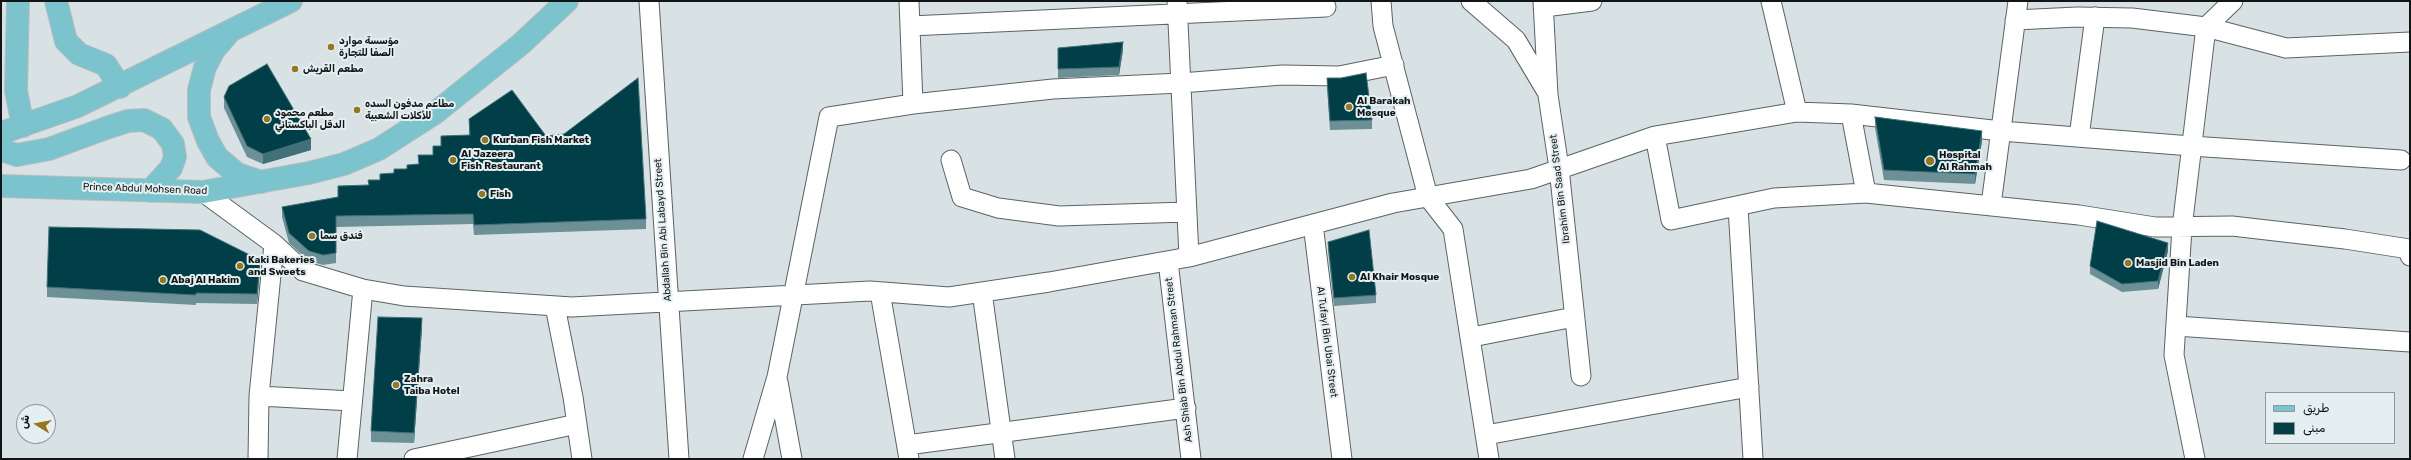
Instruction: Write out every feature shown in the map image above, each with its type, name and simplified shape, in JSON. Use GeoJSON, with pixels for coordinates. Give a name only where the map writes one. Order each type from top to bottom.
{"type":"FeatureCollection","features":[{"type":"Feature","properties":{"kind":"main road"},"geometry":{"type":"LineString","coordinates":[[18,1],[16,91],[23,126]]}},
{"type":"Feature","properties":{"kind":"main road"},"geometry":{"type":"LineString","coordinates":[[56,1],[66,41],[79,54],[106,64],[120,87]]}},
{"type":"Feature","properties":{"kind":"main road"},"geometry":{"type":"LineString","coordinates":[[1,132],[23,126],[78,106],[120,87],[291,1]]}},
{"type":"Feature","properties":{"kind":"main road","name":"Prince Abdul Mohsen Road"},"geometry":{"type":"LineString","coordinates":[[1,186],[203,192],[262,183],[344,164],[379,149],[435,113],[471,86],[567,1]]}},
{"type":"Feature","properties":{"kind":"main road"},"geometry":{"type":"LineString","coordinates":[[230,31],[214,50],[205,67],[199,90],[199,117],[208,141],[217,157],[237,174],[262,183]]}},
{"type":"Feature","properties":{"kind":"main road"},"geometry":{"type":"LineString","coordinates":[[1,150],[17,155],[49,149],[128,121],[144,120],[162,129],[173,144],[174,157],[171,168],[150,191]]}},
{"type":"Feature","properties":{"kind":"street","name":"Abdallah Bin Abi Labayd Street"},"geometry":{"type":"LineString","coordinates":[[649,1],[679,459]]}},
{"type":"Feature","properties":{"kind":"street"},"geometry":{"type":"LineString","coordinates":[[910,1],[913,104]]}},
{"type":"Feature","properties":{"kind":"street"},"geometry":{"type":"LineString","coordinates":[[1381,1],[1383,26],[1428,197],[1453,229],[1472,337],[1489,459]]}},
{"type":"Feature","properties":{"kind":"street"},"geometry":{"type":"LineString","coordinates":[[1471,1],[1516,40],[1548,95]]}},
{"type":"Feature","properties":{"kind":"street"},"geometry":{"type":"LineString","coordinates":[[1543,4],[1592,1]]}},
{"type":"Feature","properties":{"kind":"street"},"geometry":{"type":"LineString","coordinates":[[1771,1],[1797,112]]}},
{"type":"Feature","properties":{"kind":"street"},"geometry":{"type":"LineString","coordinates":[[1991,205],[2018,1]]}},
{"type":"Feature","properties":{"kind":"street"},"geometry":{"type":"LineString","coordinates":[[2195,459],[2174,355],[2182,228],[2206,27],[2233,1]]}},
{"type":"Feature","properties":{"kind":"street","name":"Ibrahim Bin Saad Street"},"geometry":{"type":"LineString","coordinates":[[1543,4],[1548,95],[1558,168],[1581,376]]}},
{"type":"Feature","properties":{"kind":"street"},"geometry":{"type":"LineString","coordinates":[[910,26],[1177,8],[1326,7]]}},
{"type":"Feature","properties":{"kind":"street"},"geometry":{"type":"LineString","coordinates":[[1177,8],[1189,257]]}},
{"type":"Feature","properties":{"kind":"street"},"geometry":{"type":"LineString","coordinates":[[2015,20],[2095,17],[2132,18],[2206,27],[2286,48],[2410,42]]}},
{"type":"Feature","properties":{"kind":"street"},"geometry":{"type":"LineString","coordinates":[[2079,137],[2095,17]]}},
{"type":"Feature","properties":{"kind":"street"},"geometry":{"type":"LineString","coordinates":[[753,459],[777,377],[829,117],[913,104],[1054,89],[1181,83],[1282,75],[1339,76],[1394,65]]}},
{"type":"Feature","properties":{"kind":"street"},"geometry":{"type":"LineString","coordinates":[[203,192],[274,244],[303,271],[363,289],[404,296],[554,306],[668,303],[880,292],[949,298],[1189,257],[1393,203],[1531,179],[1558,168],[1655,136],[1797,112],[1851,114],[2001,131],[2191,146],[2401,160]]}},
{"type":"Feature","properties":{"kind":"street"},"geometry":{"type":"LineString","coordinates":[[1851,114],[1866,193]]}},
{"type":"Feature","properties":{"kind":"street"},"geometry":{"type":"LineString","coordinates":[[1655,136],[1672,220],[1738,207],[1774,198],[1866,193],[2080,215],[2155,227],[2182,228],[2232,226],[2345,239],[2409,249],[2410,256]]}},
{"type":"Feature","properties":{"kind":"street"},"geometry":{"type":"LineString","coordinates":[[951,160],[962,197],[998,208],[1059,216],[1187,212]]}},
{"type":"Feature","properties":{"kind":"street"},"geometry":{"type":"LineString","coordinates":[[1738,207],[1753,459]]}},
{"type":"Feature","properties":{"kind":"street","name":"Al Tufayl Bin Ubai Street"},"geometry":{"type":"LineString","coordinates":[[1313,224],[1342,459]]}},
{"type":"Feature","properties":{"kind":"street"},"geometry":{"type":"LineString","coordinates":[[258,459],[259,396],[274,244]]}},
{"type":"Feature","properties":{"kind":"street","name":"Ash Shiab Bin Abdul Rahman Street"},"geometry":{"type":"LineString","coordinates":[[1168,261],[1191,459]]}},
{"type":"Feature","properties":{"kind":"street"},"geometry":{"type":"LineString","coordinates":[[347,459],[363,289]]}},
{"type":"Feature","properties":{"kind":"street"},"geometry":{"type":"LineString","coordinates":[[880,292],[908,452],[1001,432],[1186,408]]}},
{"type":"Feature","properties":{"kind":"street"},"geometry":{"type":"LineString","coordinates":[[982,292],[1005,459]]}},
{"type":"Feature","properties":{"kind":"street"},"geometry":{"type":"LineString","coordinates":[[554,306],[577,424],[582,459]]}},
{"type":"Feature","properties":{"kind":"street"},"geometry":{"type":"LineString","coordinates":[[1472,337],[1574,317]]}},
{"type":"Feature","properties":{"kind":"street"},"geometry":{"type":"LineString","coordinates":[[2176,326],[2410,342]]}},
{"type":"Feature","properties":{"kind":"street"},"geometry":{"type":"LineString","coordinates":[[777,377],[792,459]]}},
{"type":"Feature","properties":{"kind":"street"},"geometry":{"type":"LineString","coordinates":[[1486,435],[1748,387]]}},
{"type":"Feature","properties":{"kind":"street"},"geometry":{"type":"LineString","coordinates":[[259,396],[352,401]]}},
{"type":"Feature","properties":{"kind":"street"},"geometry":{"type":"LineString","coordinates":[[414,459],[577,424]]}},
{"type":"Feature","properties":{"kind":"building"},"geometry":{"type":"Polygon","coordinates":[[[1123,42],[1119,67],[1058,69],[1058,48],[1123,42]]]}},
{"type":"Feature","properties":{"kind":"building"},"geometry":{"type":"Polygon","coordinates":[[[267,64],[311,139],[263,154],[247,146],[224,97],[229,86],[267,64]]]}},
{"type":"Feature","properties":{"kind":"building","name":"Al Barakah Mosque"},"geometry":{"type":"Polygon","coordinates":[[[1366,73],[1372,120],[1330,121],[1327,78],[1341,78],[1366,73]]]}},
{"type":"Feature","properties":{"kind":"building"},"geometry":{"type":"Polygon","coordinates":[[[638,78],[646,219],[474,225],[473,214],[336,216],[336,253],[323,255],[309,251],[289,233],[282,207],[338,197],[338,186],[369,185],[368,180],[380,180],[380,174],[394,173],[394,169],[407,169],[407,165],[419,164],[418,155],[433,155],[433,146],[441,146],[441,136],[470,135],[469,119],[512,90],[546,136],[564,134],[638,78]]]}},
{"type":"Feature","properties":{"kind":"building","name":"Hospital Al Rahmah"},"geometry":{"type":"Polygon","coordinates":[[[1875,117],[1982,131],[1975,174],[1884,170],[1875,117]]]}},
{"type":"Feature","properties":{"kind":"building","name":"Masjid Bin Laden"},"geometry":{"type":"Polygon","coordinates":[[[2097,221],[2168,243],[2158,281],[2122,284],[2090,266],[2097,221]]]}},
{"type":"Feature","properties":{"kind":"building"},"geometry":{"type":"Polygon","coordinates":[[[49,227],[200,230],[260,260],[257,294],[196,293],[196,295],[47,287],[49,227]]]}},
{"type":"Feature","properties":{"kind":"building","name":"Al Khair Mosque"},"geometry":{"type":"Polygon","coordinates":[[[1369,230],[1376,295],[1334,298],[1328,242],[1369,230]]]}},
{"type":"Feature","properties":{"kind":"building","name":"Zahra Taiba Hotel"},"geometry":{"type":"Polygon","coordinates":[[[378,317],[422,318],[414,433],[371,431],[378,317]]]}},
{"type":"Feature","properties":{"kind":"place","name":"مؤسسة موارد الصفا للتجارة"},"geometry":{"type":"Point","coordinates":[331,47]}},
{"type":"Feature","properties":{"kind":"place","name":"مطعم القريش"},"geometry":{"type":"Point","coordinates":[295,69]}},
{"type":"Feature","properties":{"kind":"place","name":"Al Barakah Mosque"},"geometry":{"type":"Point","coordinates":[1349,107]}},
{"type":"Feature","properties":{"kind":"place","name":"مطاعم مدفون السده للأكلات الشعبية"},"geometry":{"type":"Point","coordinates":[357,110]}},
{"type":"Feature","properties":{"kind":"place","name":"مطعم محمود الدقل الباكستاني"},"geometry":{"type":"Point","coordinates":[267,119]}},
{"type":"Feature","properties":{"kind":"place","name":"Kurban Fish Market"},"geometry":{"type":"Point","coordinates":[485,140]}},
{"type":"Feature","properties":{"kind":"place","name":"Al Jazeera Fish Restaurant"},"geometry":{"type":"Point","coordinates":[453,160]}},
{"type":"Feature","properties":{"kind":"place","name":"Hospital Al Rahmah"},"geometry":{"type":"Point","coordinates":[1930,161]}},
{"type":"Feature","properties":{"kind":"place","name":"Fish"},"geometry":{"type":"Point","coordinates":[482,194]}},
{"type":"Feature","properties":{"kind":"place","name":"فندق سما"},"geometry":{"type":"Point","coordinates":[312,236]}},
{"type":"Feature","properties":{"kind":"place","name":"Masjid Bin Laden"},"geometry":{"type":"Point","coordinates":[2128,263]}},
{"type":"Feature","properties":{"kind":"place","name":"Kaki Bakeries and Sweets"},"geometry":{"type":"Point","coordinates":[240,266]}},
{"type":"Feature","properties":{"kind":"place","name":"Al Khair Mosque"},"geometry":{"type":"Point","coordinates":[1352,277]}},
{"type":"Feature","properties":{"kind":"place","name":"Abaj Al Hakim"},"geometry":{"type":"Point","coordinates":[163,280]}},
{"type":"Feature","properties":{"kind":"place","name":"Zahra Taiba Hotel"},"geometry":{"type":"Point","coordinates":[396,385]}}]}
